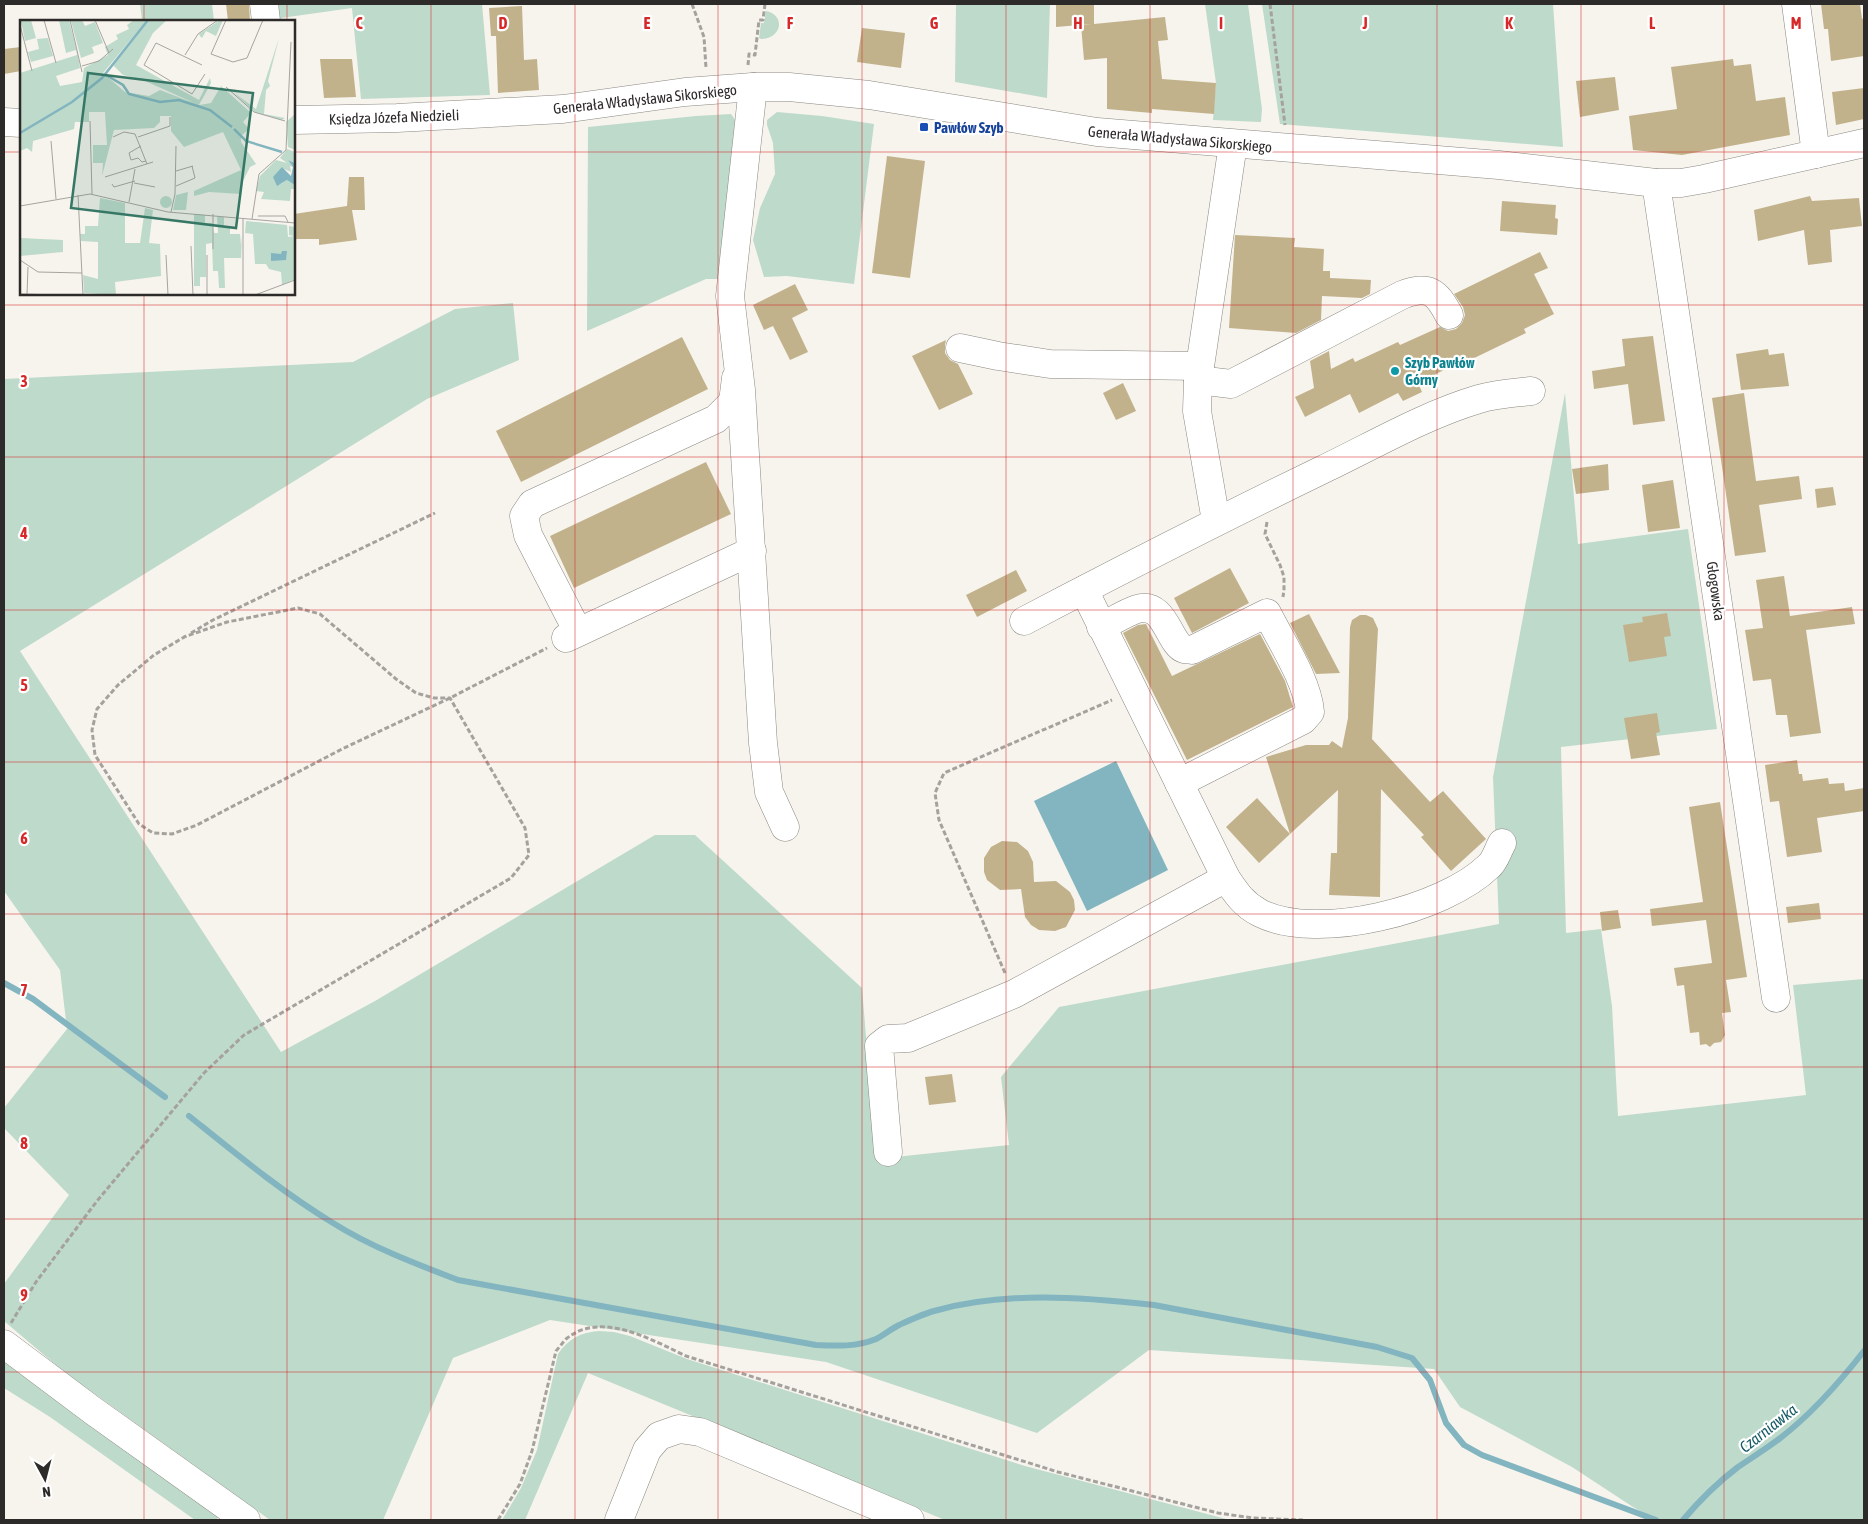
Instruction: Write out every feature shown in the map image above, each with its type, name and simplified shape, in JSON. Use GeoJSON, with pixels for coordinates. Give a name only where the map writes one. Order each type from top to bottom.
{"type":"FeatureCollection","features":[{"type":"Feature","properties":{"kind":"street"},"geometry":{"type":"LineString","coordinates":[[264,4],[266,20]]}},
{"type":"Feature","properties":{"kind":"street"},"geometry":{"type":"LineString","coordinates":[[1796,4],[1816,154]]}},
{"type":"Feature","properties":{"kind":"street"},"geometry":{"type":"LineString","coordinates":[[751,80],[730,296],[742,390],[763,743],[770,792],[785,828]]}},
{"type":"Feature","properties":{"kind":"street","name":"Generała Władysława Sikorskiego"},"geometry":{"type":"LineString","coordinates":[[495,113],[563,109],[686,92],[751,80],[869,95],[1096,132],[1499,165],[1656,183],[1704,179],[1864,143]]}},
{"type":"Feature","properties":{"kind":"street","name":"Księdza Józefa Niedzieli"},"geometry":{"type":"LineString","coordinates":[[295,120],[495,113]]}},
{"type":"Feature","properties":{"kind":"street"},"geometry":{"type":"LineString","coordinates":[[4,122],[20,122]]}},
{"type":"Feature","properties":{"kind":"street"},"geometry":{"type":"LineString","coordinates":[[1216,521],[1197,411],[1199,373],[1234,144]]}},
{"type":"Feature","properties":{"kind":"street","name":"Głogowska"},"geometry":{"type":"LineString","coordinates":[[1656,183],[1776,998]]}},
{"type":"Feature","properties":{"kind":"street"},"geometry":{"type":"LineString","coordinates":[[960,348],[1050,364],[1199,373],[1231,384],[1402,295],[1416,290],[1426,290],[1434,294],[1449,315]]}},
{"type":"Feature","properties":{"kind":"street"},"geometry":{"type":"LineString","coordinates":[[738,365],[733,402],[716,419],[532,504],[524,516],[528,535],[572,635],[752,551]]}},
{"type":"Feature","properties":{"kind":"street"},"geometry":{"type":"LineString","coordinates":[[1024,621],[1216,521],[1446,411],[1480,399],[1531,391]]}},
{"type":"Feature","properties":{"kind":"street"},"geometry":{"type":"LineString","coordinates":[[1084,590],[1226,878],[1241,900],[1260,913],[1286,922],[1314,926],[1379,918],[1439,898],[1471,881],[1491,865],[1502,843]]}},
{"type":"Feature","properties":{"kind":"street"},"geometry":{"type":"LineString","coordinates":[[1101,627],[1138,608],[1148,609],[1160,615],[1178,644],[1184,649],[1192,650],[1267,613],[1304,687],[1309,701],[1310,712],[1303,720],[1179,783]]}},
{"type":"Feature","properties":{"kind":"street"},"geometry":{"type":"LineString","coordinates":[[888,1152],[879,1046],[888,1039],[908,1038],[1014,994],[1226,878]]}},
{"type":"Feature","properties":{"kind":"street"},"geometry":{"type":"LineString","coordinates":[[6,1335],[92,1410],[246,1520]]}},
{"type":"Feature","properties":{"kind":"street"},"geometry":{"type":"LineString","coordinates":[[619,1520],[647,1450],[659,1436],[680,1429],[700,1432],[910,1520]]}},
{"type":"Feature","properties":{"kind":"path"},"geometry":{"type":"LineString","coordinates":[[692,4],[704,37],[706,75]]}},
{"type":"Feature","properties":{"kind":"path"},"geometry":{"type":"LineString","coordinates":[[751,80],[749,54],[755,54],[759,20],[763,20],[765,4]]}},
{"type":"Feature","properties":{"kind":"path"},"geometry":{"type":"LineString","coordinates":[[1270,4],[1286,134],[1284,148]]}},
{"type":"Feature","properties":{"kind":"path"},"geometry":{"type":"LineString","coordinates":[[435,513],[212,620],[154,655],[118,685],[97,709],[92,730],[96,755],[139,824],[153,833],[172,834],[197,825],[342,749],[450,698],[572,635]]}},
{"type":"Feature","properties":{"kind":"path"},"geometry":{"type":"LineString","coordinates":[[1267,613],[1277,607],[1282,599],[1284,589],[1280,565],[1265,534],[1268,518]]}},
{"type":"Feature","properties":{"kind":"path"},"geometry":{"type":"LineString","coordinates":[[184,637],[227,622],[298,608],[320,614],[416,693],[434,698],[450,698]]}},
{"type":"Feature","properties":{"kind":"path"},"geometry":{"type":"LineString","coordinates":[[1014,994],[939,820],[935,793],[944,773],[1133,691]]}},
{"type":"Feature","properties":{"kind":"path"},"geometry":{"type":"LineString","coordinates":[[6,1335],[36,1282],[97,1201],[204,1073],[244,1035],[511,878],[529,855],[525,828],[450,698]]}},
{"type":"Feature","properties":{"kind":"path"},"geometry":{"type":"LineString","coordinates":[[498,1520],[520,1484],[532,1451],[556,1351],[566,1340],[578,1332],[589,1328],[609,1328],[631,1332],[686,1356],[1058,1472],[1218,1513],[1253,1518],[1303,1520]]}},
{"type":"Feature","properties":{"kind":"green space"},"geometry":{"type":"Polygon","coordinates":[[[140,4],[212,4],[214,20],[142,20],[140,4]]]}},
{"type":"Feature","properties":{"kind":"green space"},"geometry":{"type":"Polygon","coordinates":[[[272,4],[482,4],[490,95],[361,99],[352,8],[274,19],[272,4]]]}},
{"type":"Feature","properties":{"kind":"green space"},"geometry":{"type":"Polygon","coordinates":[[[956,4],[1050,4],[1047,98],[955,82],[956,4]]]}},
{"type":"Feature","properties":{"kind":"green space"},"geometry":{"type":"Polygon","coordinates":[[[1205,4],[1248,4],[1262,109],[1261,122],[1213,120],[1216,83],[1205,4]]]}},
{"type":"Feature","properties":{"kind":"green space"},"geometry":{"type":"Polygon","coordinates":[[[1262,4],[1553,4],[1563,147],[1280,124],[1262,4]]]}},
{"type":"Feature","properties":{"kind":"green space"},"geometry":{"type":"Polygon","coordinates":[[[766,11],[777,17],[779,26],[773,35],[761,39],[759,38],[761,23],[764,23],[766,11]]]}},
{"type":"Feature","properties":{"kind":"green space"},"geometry":{"type":"Polygon","coordinates":[[[777,112],[822,116],[874,124],[854,284],[787,276],[764,277],[753,240],[760,208],[775,174],[773,143],[767,120],[777,112]]]}},
{"type":"Feature","properties":{"kind":"green space"},"geometry":{"type":"Polygon","coordinates":[[[731,114],[736,121],[719,279],[706,279],[587,331],[588,127],[731,114]]]}},
{"type":"Feature","properties":{"kind":"green space"},"geometry":{"type":"Polygon","coordinates":[[[513,303],[519,360],[427,399],[20,651],[281,1052],[375,1001],[655,835],[695,835],[862,988],[876,1159],[1009,1145],[1001,1077],[1059,1007],[1499,924],[1493,777],[1565,393],[1578,544],[1688,529],[1717,729],[1561,747],[1566,933],[1601,929],[1612,1006],[1618,1116],[1806,1095],[1793,985],[1864,979],[1864,1520],[1656,1520],[1572,1467],[1460,1407],[1434,1369],[1149,1350],[1037,1433],[826,1362],[550,1320],[453,1358],[383,1520],[270,1520],[63,1371],[4,1321],[4,1284],[69,1195],[4,1128],[4,1108],[67,1029],[60,970],[4,891],[4,379],[353,362],[455,309],[513,303]]]}},
{"type":"Feature","properties":{"kind":"green space"},"geometry":{"type":"Polygon","coordinates":[[[599,1331],[630,1336],[687,1359],[1025,1466],[1230,1520],[945,1520],[588,1373],[525,1520],[502,1520],[521,1488],[537,1450],[558,1354],[566,1344],[576,1337],[599,1331]]]}},
{"type":"Feature","properties":{"kind":"green space"},"geometry":{"type":"Polygon","coordinates":[[[4,1353],[221,1514],[216,1520],[195,1520],[50,1417],[4,1388],[4,1353]]]}},
{"type":"Feature","properties":{"kind":"water"},"geometry":{"type":"Polygon","coordinates":[[[1116,761],[1168,870],[1087,911],[1034,801],[1116,761]]]}},
{"type":"Feature","properties":{"kind":"building"},"geometry":{"type":"Polygon","coordinates":[[[226,4],[249,4],[250,20],[228,20],[226,4]]]}},
{"type":"Feature","properties":{"kind":"building"},"geometry":{"type":"Polygon","coordinates":[[[1056,4],[1094,4],[1094,24],[1165,17],[1168,40],[1158,41],[1162,79],[1216,83],[1214,114],[1152,109],[1152,113],[1107,109],[1107,58],[1084,60],[1081,25],[1091,24],[1056,27],[1056,4]]]}},
{"type":"Feature","properties":{"kind":"building"},"geometry":{"type":"Polygon","coordinates":[[[1821,4],[1860,4],[1862,19],[1864,18],[1864,56],[1831,61],[1828,29],[1824,29],[1821,4]]]}},
{"type":"Feature","properties":{"kind":"building"},"geometry":{"type":"Polygon","coordinates":[[[522,6],[524,60],[537,59],[539,90],[498,93],[496,36],[491,36],[489,8],[522,6]]]}},
{"type":"Feature","properties":{"kind":"building"},"geometry":{"type":"Polygon","coordinates":[[[862,28],[905,33],[901,68],[857,62],[862,28]]]}},
{"type":"Feature","properties":{"kind":"building"},"geometry":{"type":"Polygon","coordinates":[[[20,47],[20,71],[4,74],[4,49],[20,47]]]}},
{"type":"Feature","properties":{"kind":"building"},"geometry":{"type":"Polygon","coordinates":[[[320,59],[352,59],[356,97],[324,98],[320,59]]]}},
{"type":"Feature","properties":{"kind":"building"},"geometry":{"type":"Polygon","coordinates":[[[1733,59],[1734,66],[1751,64],[1756,101],[1785,97],[1790,135],[1682,155],[1633,150],[1629,116],[1677,109],[1671,67],[1733,59]]]}},
{"type":"Feature","properties":{"kind":"building"},"geometry":{"type":"Polygon","coordinates":[[[1615,77],[1619,110],[1580,117],[1576,81],[1615,77]]]}},
{"type":"Feature","properties":{"kind":"building"},"geometry":{"type":"Polygon","coordinates":[[[1864,88],[1864,119],[1836,125],[1832,92],[1864,88]]]}},
{"type":"Feature","properties":{"kind":"building"},"geometry":{"type":"Polygon","coordinates":[[[887,156],[925,161],[910,278],[872,273],[887,156]]]}},
{"type":"Feature","properties":{"kind":"building"},"geometry":{"type":"Polygon","coordinates":[[[349,177],[364,177],[365,210],[352,210],[357,240],[319,245],[319,239],[295,239],[295,214],[347,206],[349,177]]]}},
{"type":"Feature","properties":{"kind":"building"},"geometry":{"type":"Polygon","coordinates":[[[1810,196],[1812,201],[1859,198],[1862,226],[1830,230],[1832,262],[1808,265],[1804,230],[1758,241],[1754,210],[1810,196]]]}},
{"type":"Feature","properties":{"kind":"building"},"geometry":{"type":"Polygon","coordinates":[[[1502,201],[1556,205],[1555,218],[1558,219],[1557,235],[1500,231],[1502,201]]]}},
{"type":"Feature","properties":{"kind":"building"},"geometry":{"type":"Polygon","coordinates":[[[1235,235],[1295,238],[1294,247],[1324,249],[1323,271],[1330,271],[1330,278],[1371,280],[1370,294],[1362,298],[1322,296],[1321,320],[1296,333],[1229,328],[1235,235]]]}},
{"type":"Feature","properties":{"kind":"building"},"geometry":{"type":"Polygon","coordinates":[[[1540,252],[1548,268],[1534,274],[1554,314],[1524,329],[1526,333],[1466,362],[1464,360],[1418,383],[1422,392],[1403,401],[1398,393],[1359,413],[1350,394],[1305,417],[1295,397],[1314,388],[1310,361],[1329,351],[1331,369],[1353,358],[1355,362],[1398,342],[1400,345],[1440,327],[1448,331],[1456,329],[1462,323],[1465,315],[1463,307],[1454,294],[1540,252]]]}},
{"type":"Feature","properties":{"kind":"building"},"geometry":{"type":"Polygon","coordinates":[[[795,284],[808,310],[792,318],[808,352],[790,360],[773,326],[764,330],[753,305],[795,284]]]}},
{"type":"Feature","properties":{"kind":"building"},"geometry":{"type":"Polygon","coordinates":[[[1653,336],[1665,421],[1633,425],[1628,384],[1594,389],[1592,371],[1625,366],[1622,339],[1653,336]]]}},
{"type":"Feature","properties":{"kind":"building"},"geometry":{"type":"Polygon","coordinates":[[[682,337],[708,389],[521,482],[496,431],[682,337]]]}},
{"type":"Feature","properties":{"kind":"building"},"geometry":{"type":"Polygon","coordinates":[[[946,340],[945,353],[950,360],[958,364],[973,394],[939,410],[912,356],[946,340]]]}},
{"type":"Feature","properties":{"kind":"building"},"geometry":{"type":"Polygon","coordinates":[[[1768,349],[1769,355],[1784,353],[1789,386],[1741,390],[1736,354],[1768,349]]]}},
{"type":"Feature","properties":{"kind":"building"},"geometry":{"type":"Polygon","coordinates":[[[1123,383],[1136,411],[1116,420],[1103,393],[1123,383]]]}},
{"type":"Feature","properties":{"kind":"building"},"geometry":{"type":"Polygon","coordinates":[[[1744,393],[1756,481],[1799,476],[1802,499],[1759,505],[1766,552],[1735,556],[1712,398],[1744,393]]]}},
{"type":"Feature","properties":{"kind":"building"},"geometry":{"type":"Polygon","coordinates":[[[706,462],[731,514],[574,588],[550,536],[706,462]]]}},
{"type":"Feature","properties":{"kind":"building"},"geometry":{"type":"Polygon","coordinates":[[[1608,464],[1609,490],[1576,494],[1572,469],[1608,464]]]}},
{"type":"Feature","properties":{"kind":"building"},"geometry":{"type":"Polygon","coordinates":[[[1673,480],[1680,528],[1648,532],[1642,485],[1673,480]]]}},
{"type":"Feature","properties":{"kind":"building"},"geometry":{"type":"Polygon","coordinates":[[[1833,487],[1836,505],[1817,508],[1815,489],[1833,487]]]}},
{"type":"Feature","properties":{"kind":"building"},"geometry":{"type":"Polygon","coordinates":[[[1230,568],[1249,603],[1192,633],[1174,598],[1230,568]]]}},
{"type":"Feature","properties":{"kind":"building"},"geometry":{"type":"Polygon","coordinates":[[[1016,570],[1027,591],[977,617],[966,595],[1016,570]]]}},
{"type":"Feature","properties":{"kind":"building"},"geometry":{"type":"Polygon","coordinates":[[[1784,576],[1790,616],[1852,607],[1855,624],[1806,630],[1821,733],[1790,737],[1787,715],[1776,715],[1771,679],[1753,681],[1745,630],[1763,628],[1756,580],[1784,576]]]}},
{"type":"Feature","properties":{"kind":"building"},"geometry":{"type":"Polygon","coordinates":[[[1667,613],[1671,636],[1664,637],[1667,656],[1629,662],[1623,625],[1643,622],[1642,617],[1667,613]]]}},
{"type":"Feature","properties":{"kind":"building"},"geometry":{"type":"Polygon","coordinates":[[[1309,614],[1340,673],[1316,674],[1290,623],[1309,614]]]}},
{"type":"Feature","properties":{"kind":"building"},"geometry":{"type":"Polygon","coordinates":[[[1360,615],[1373,618],[1378,629],[1372,739],[1430,802],[1443,791],[1486,839],[1451,871],[1421,837],[1424,835],[1381,789],[1380,897],[1329,895],[1331,853],[1337,853],[1338,790],[1290,834],[1266,757],[1306,745],[1329,745],[1332,741],[1342,748],[1348,718],[1350,627],[1352,620],[1360,615]]]}},
{"type":"Feature","properties":{"kind":"building"},"geometry":{"type":"Polygon","coordinates":[[[1146,624],[1172,676],[1260,634],[1285,681],[1293,707],[1187,760],[1123,633],[1138,625],[1146,624]]]}},
{"type":"Feature","properties":{"kind":"building"},"geometry":{"type":"Polygon","coordinates":[[[1657,713],[1660,732],[1656,733],[1660,755],[1631,759],[1624,718],[1657,713]]]}},
{"type":"Feature","properties":{"kind":"building"},"geometry":{"type":"Polygon","coordinates":[[[1797,760],[1799,774],[1802,774],[1803,781],[1828,778],[1829,784],[1844,783],[1845,791],[1864,788],[1864,811],[1817,818],[1822,852],[1787,857],[1779,801],[1770,802],[1765,765],[1797,760]]]}},
{"type":"Feature","properties":{"kind":"building"},"geometry":{"type":"Polygon","coordinates":[[[1257,798],[1290,834],[1259,863],[1226,827],[1257,798]]]}},
{"type":"Feature","properties":{"kind":"building"},"geometry":{"type":"Polygon","coordinates":[[[1720,802],[1747,977],[1726,980],[1731,1012],[1722,1013],[1725,1035],[1721,1042],[1714,1043],[1710,1047],[1706,1044],[1700,1045],[1699,1032],[1690,1033],[1684,985],[1677,986],[1674,968],[1712,963],[1706,920],[1652,926],[1650,909],[1703,902],[1689,807],[1720,802]]]}},
{"type":"Feature","properties":{"kind":"building"},"geometry":{"type":"Polygon","coordinates":[[[1002,841],[1017,842],[1028,851],[1033,862],[1034,882],[1056,881],[1070,892],[1074,900],[1075,910],[1066,927],[1055,931],[1039,930],[1031,925],[1025,917],[1021,889],[1000,890],[987,880],[984,872],[984,858],[991,847],[1002,841]]]}},
{"type":"Feature","properties":{"kind":"building"},"geometry":{"type":"Polygon","coordinates":[[[1819,903],[1821,919],[1788,923],[1786,907],[1819,903]]]}},
{"type":"Feature","properties":{"kind":"building"},"geometry":{"type":"Polygon","coordinates":[[[1618,910],[1621,928],[1602,931],[1600,912],[1618,910]]]}},
{"type":"Feature","properties":{"kind":"building"},"geometry":{"type":"Polygon","coordinates":[[[952,1074],[956,1102],[929,1105],[925,1077],[952,1074]]]}},
{"type":"Feature","properties":{"kind":"waterway"},"geometry":{"type":"LineString","coordinates":[[4,983],[33,999],[165,1097]]}},
{"type":"Feature","properties":{"kind":"waterway"},"geometry":{"type":"LineString","coordinates":[[189,1116],[277,1185],[333,1223],[378,1247],[458,1280],[816,1345],[831,1346],[869,1342],[921,1315],[988,1300],[1071,1298],[1154,1305],[1377,1347],[1412,1358],[1430,1380],[1446,1423],[1464,1445],[1482,1455],[1656,1520]]}},
{"type":"Feature","properties":{"kind":"waterway","name":"Czarniawka"},"geometry":{"type":"LineString","coordinates":[[1683,1520],[1723,1479],[1779,1439],[1814,1409],[1864,1351]]}},
{"type":"Feature","properties":{"kind":"place","name":"Pawłów Szyb"},"geometry":{"type":"Point","coordinates":[924,127]}},
{"type":"Feature","properties":{"kind":"place","name":"Szyb Pawłów Górny"},"geometry":{"type":"Point","coordinates":[1395,371]}}]}
